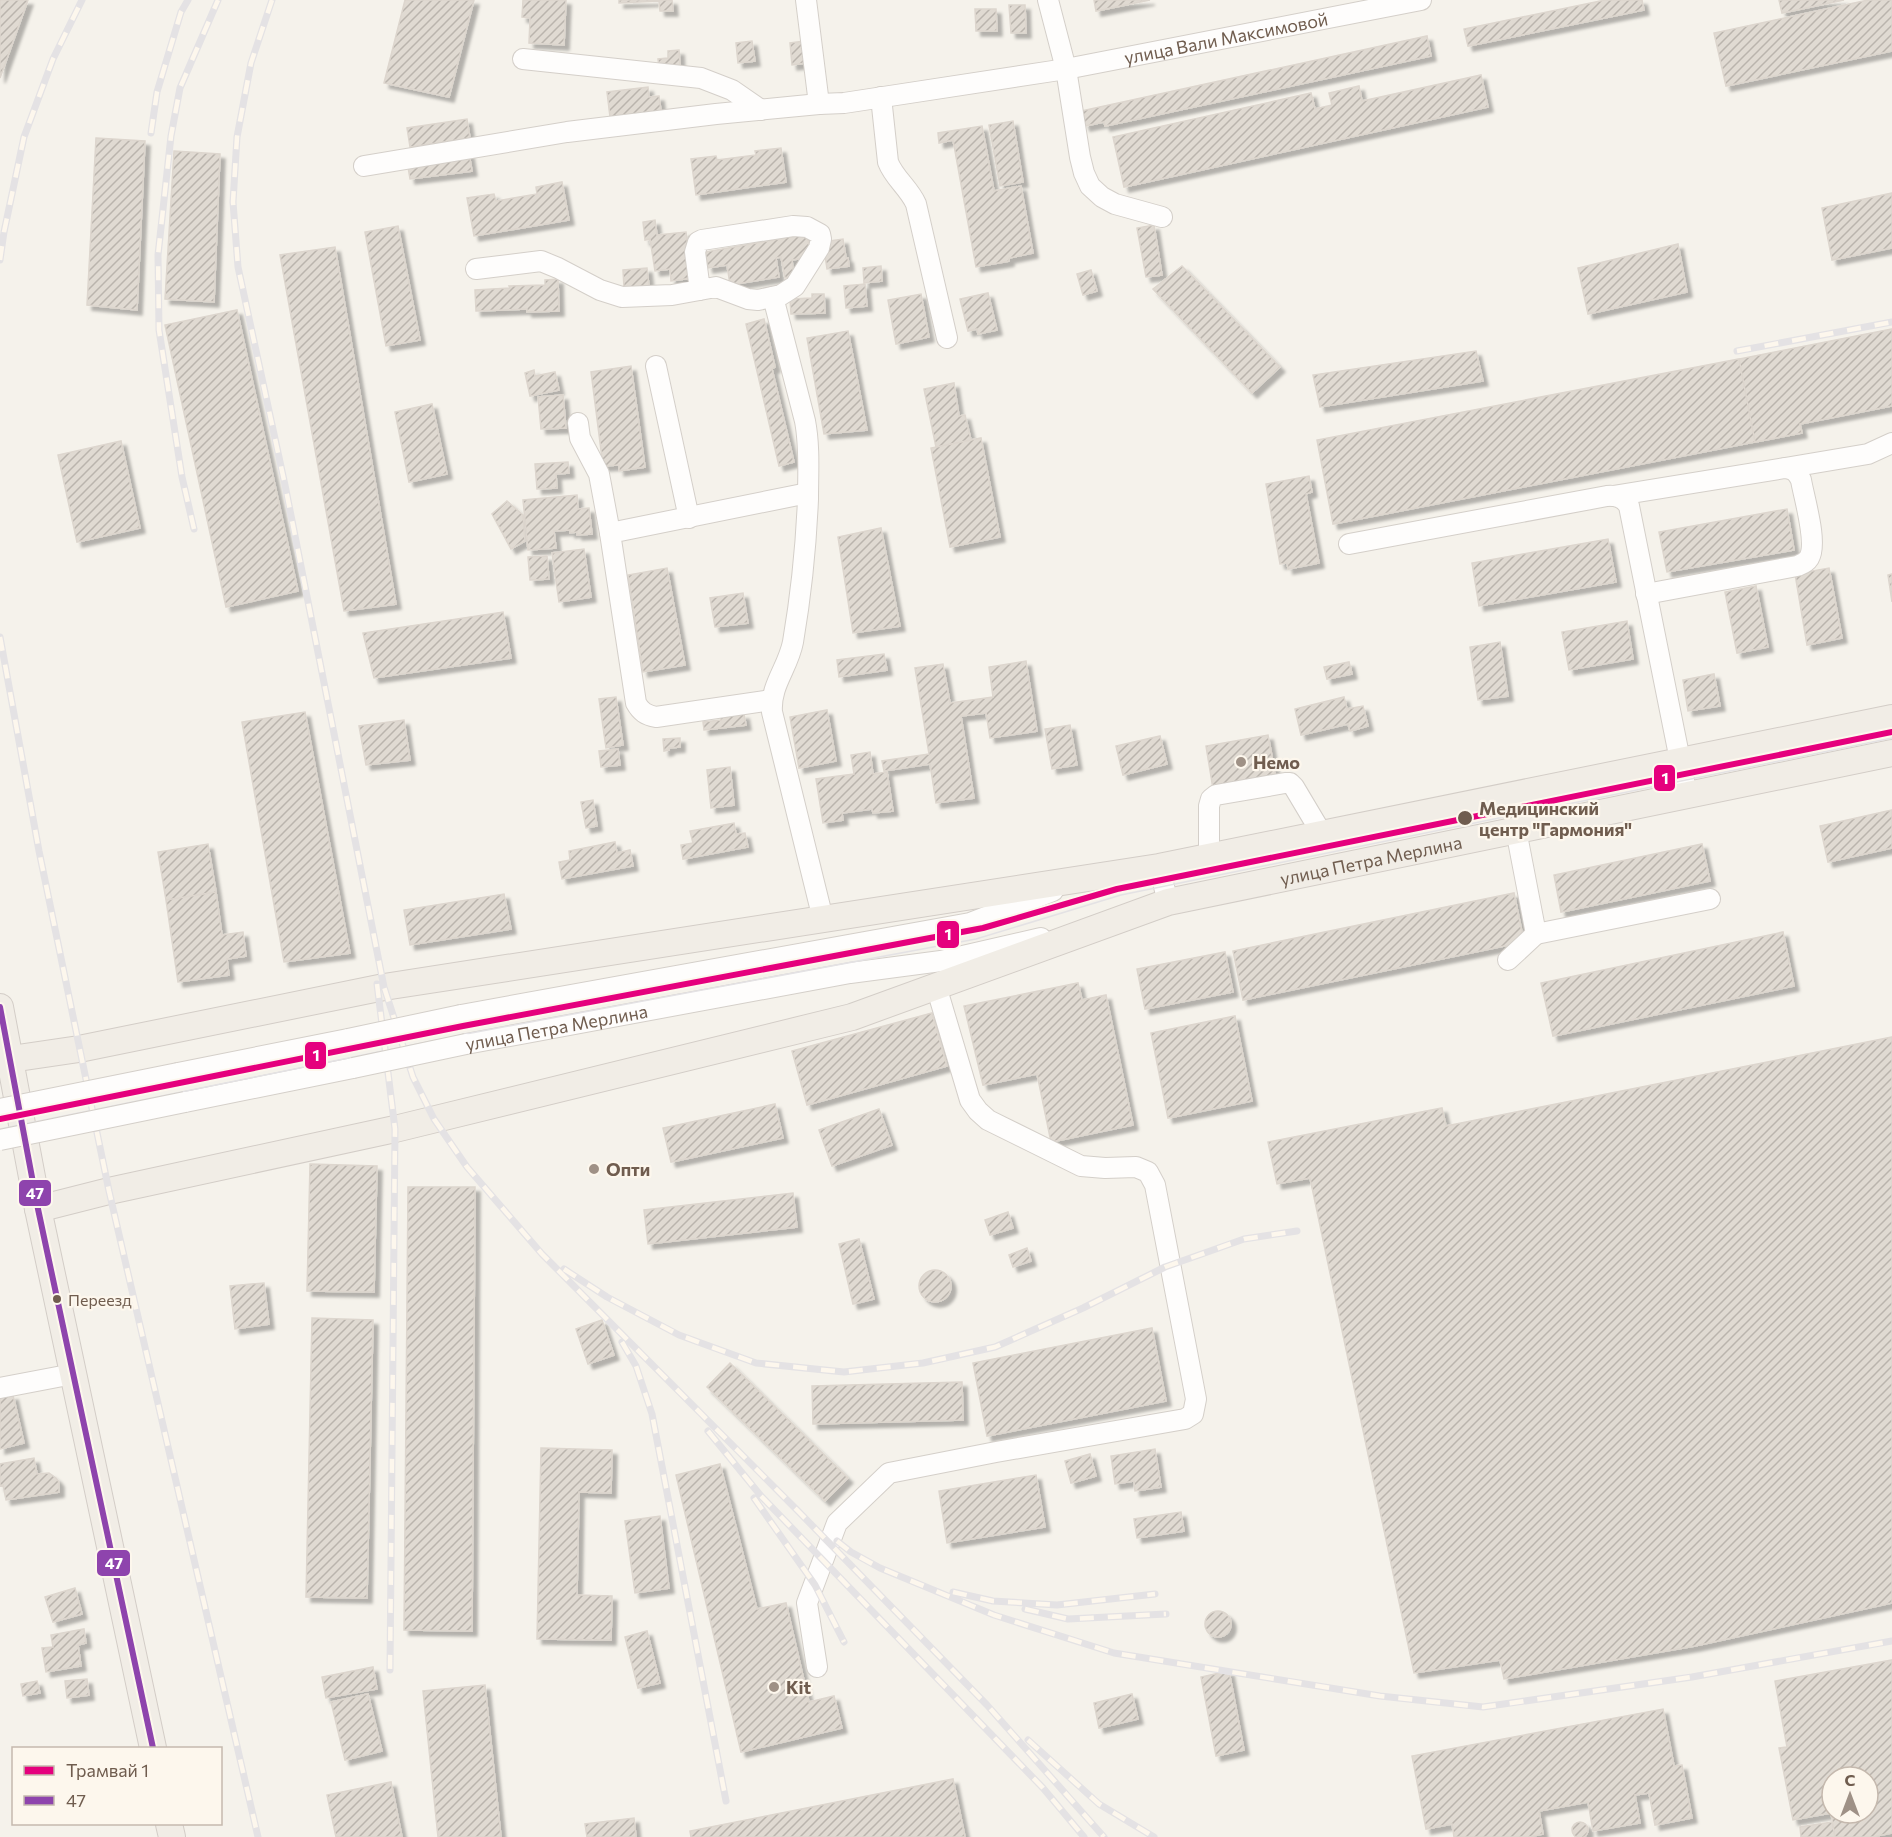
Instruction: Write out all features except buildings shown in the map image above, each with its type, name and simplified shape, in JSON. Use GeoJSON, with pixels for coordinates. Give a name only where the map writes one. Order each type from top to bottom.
{"type":"FeatureCollection","features":[{"type":"Feature","properties":{"kind":"main road","name":"улица Петра Мерлина"},"geometry":{"type":"LineString","coordinates":[[11,1059],[90,1047],[384,987],[1160,867],[1892,718]]}},
{"type":"Feature","properties":{"kind":"main road","name":"улица Петра Мерлина"},"geometry":{"type":"LineString","coordinates":[[38,1209],[109,1191],[395,1129],[852,1017],[1168,902],[1892,753]]}},
{"type":"Feature","properties":{"kind":"main road"},"geometry":{"type":"LineString","coordinates":[[0,1006],[38,1209],[153,1747]]}},
{"type":"Feature","properties":{"kind":"street"},"geometry":{"type":"LineString","coordinates":[[806,0],[819,104]]}},
{"type":"Feature","properties":{"kind":"street"},"geometry":{"type":"LineString","coordinates":[[1048,0],[1066,69],[1080,157],[1090,186],[1102,197],[1115,204],[1162,217]]}},
{"type":"Feature","properties":{"kind":"street","name":"улица Вали Максимовой"},"geometry":{"type":"LineString","coordinates":[[364,166],[567,132],[844,103],[1066,69],[1421,0]]}},
{"type":"Feature","properties":{"kind":"street"},"geometry":{"type":"LineString","coordinates":[[524,59],[701,78],[732,90],[761,110]]}},
{"type":"Feature","properties":{"kind":"street"},"geometry":{"type":"LineString","coordinates":[[881,97],[888,162],[891,170],[911,194],[916,204],[947,338]]}},
{"type":"Feature","properties":{"kind":"street"},"geometry":{"type":"LineString","coordinates":[[476,269],[541,261],[558,267],[600,290],[622,297],[672,295],[716,287],[748,299],[758,300],[787,292],[802,278],[819,248],[820,234],[807,227],[793,226],[702,240],[698,242],[695,252],[699,290]]}},
{"type":"Feature","properties":{"kind":"street"},"geometry":{"type":"LineString","coordinates":[[773,297],[807,430],[809,456],[806,552],[793,642],[771,700],[823,919]]}},
{"type":"Feature","properties":{"kind":"street"},"geometry":{"type":"LineString","coordinates":[[656,366],[689,518]]}},
{"type":"Feature","properties":{"kind":"street"},"geometry":{"type":"LineString","coordinates":[[578,423],[580,438],[599,474],[636,704],[640,710],[646,715],[656,717],[771,700]]}},
{"type":"Feature","properties":{"kind":"street"},"geometry":{"type":"LineString","coordinates":[[1349,544],[1613,496],[1868,454],[1892,443]]}},
{"type":"Feature","properties":{"kind":"street"},"geometry":{"type":"LineString","coordinates":[[1647,594],[1805,563],[1809,558],[1812,544],[1801,480],[1793,469],[1785,468]]}},
{"type":"Feature","properties":{"kind":"street"},"geometry":{"type":"LineString","coordinates":[[610,534],[808,493]]}},
{"type":"Feature","properties":{"kind":"street"},"geometry":{"type":"LineString","coordinates":[[1613,496],[1623,499],[1629,506],[1687,795]]}},
{"type":"Feature","properties":{"kind":"street"},"geometry":{"type":"LineString","coordinates":[[1209,857],[1209,806],[1211,799],[1216,795],[1290,783],[1322,834]]}},
{"type":"Feature","properties":{"kind":"street"},"geometry":{"type":"LineString","coordinates":[[1516,830],[1536,934]]}},
{"type":"Feature","properties":{"kind":"street"},"geometry":{"type":"LineString","coordinates":[[1160,867],[1168,902]]}},
{"type":"Feature","properties":{"kind":"street","name":"улица Петра Мерлина"},"geometry":{"type":"LineString","coordinates":[[0,1109],[461,1015],[970,923],[1085,879]]}},
{"type":"Feature","properties":{"kind":"street"},"geometry":{"type":"LineString","coordinates":[[1508,960],[1536,934],[1710,899]]}},
{"type":"Feature","properties":{"kind":"street","name":"улица Петра Мерлина"},"geometry":{"type":"LineString","coordinates":[[0,1140],[466,1044],[850,973],[941,961],[1114,921]]}},
{"type":"Feature","properties":{"kind":"street"},"geometry":{"type":"LineString","coordinates":[[817,1667],[807,1604],[833,1533],[837,1523],[889,1473],[1185,1419],[1193,1414],[1196,1399],[1155,1185],[1148,1172],[1136,1167],[1081,1166],[988,1120],[970,1100],[936,986]]}},
{"type":"Feature","properties":{"kind":"street"},"geometry":{"type":"LineString","coordinates":[[0,1388],[73,1374]]}},
{"type":"Feature","properties":{"kind":"tram line","name":"1"},"geometry":{"type":"LineString","coordinates":[[0,1119],[463,1026],[983,928],[1117,889],[1892,732]]}},
{"type":"Feature","properties":{"kind":"tram line"},"geometry":{"type":"LineString","coordinates":[[0,1129],[466,1034],[976,939],[1121,895],[1892,738]]}},
{"type":"Feature","properties":{"kind":"railway"},"geometry":{"type":"LineString","coordinates":[[0,260],[24,137],[53,59],[82,0]]}},
{"type":"Feature","properties":{"kind":"railway"},"geometry":{"type":"LineString","coordinates":[[151,133],[157,92],[181,12],[188,0]]}},
{"type":"Feature","properties":{"kind":"railway"},"geometry":{"type":"LineString","coordinates":[[194,529],[182,477],[159,330],[158,255],[171,136],[180,88],[218,0]]}},
{"type":"Feature","properties":{"kind":"railway"},"geometry":{"type":"LineString","coordinates":[[272,0],[251,63],[237,137],[233,202],[238,267],[285,485],[384,987],[413,1077],[434,1119],[467,1167],[542,1254],[987,1705],[1104,1837]]}},
{"type":"Feature","properties":{"kind":"railway"},"geometry":{"type":"LineString","coordinates":[[1737,351],[1892,322]]}},
{"type":"Feature","properties":{"kind":"railway"},"geometry":{"type":"LineString","coordinates":[[0,637],[39,851],[109,1191],[258,1837]]}},
{"type":"Feature","properties":{"kind":"railway"},"geometry":{"type":"LineString","coordinates":[[377,984],[395,1129],[390,1670]]}},
{"type":"Feature","properties":{"kind":"railway"},"geometry":{"type":"LineString","coordinates":[[564,1269],[607,1297],[679,1335],[756,1363],[844,1372],[923,1363],[995,1347],[1083,1308],[1165,1267],[1244,1239],[1297,1231]]}},
{"type":"Feature","properties":{"kind":"railway"},"geometry":{"type":"LineString","coordinates":[[622,1342],[636,1366],[652,1414],[726,1801]]}},
{"type":"Feature","properties":{"kind":"railway"},"geometry":{"type":"LineString","coordinates":[[708,1431],[761,1496],[1043,1788],[1084,1837]]}},
{"type":"Feature","properties":{"kind":"railway"},"geometry":{"type":"LineString","coordinates":[[754,1498],[815,1585],[844,1642]]}},
{"type":"Feature","properties":{"kind":"railway"},"geometry":{"type":"LineString","coordinates":[[837,1541],[851,1552],[880,1568],[994,1615],[1114,1653],[1380,1696],[1483,1707],[1692,1677],[1892,1641]]}},
{"type":"Feature","properties":{"kind":"railway"},"geometry":{"type":"LineString","coordinates":[[953,1592],[993,1601],[1057,1605],[1155,1594]]}},
{"type":"Feature","properties":{"kind":"railway"},"geometry":{"type":"LineString","coordinates":[[1025,1609],[1068,1619],[1166,1614]]}},
{"type":"Feature","properties":{"kind":"railway"},"geometry":{"type":"LineString","coordinates":[[1028,1740],[1099,1804],[1154,1837]]}},
{"type":"Feature","properties":{"kind":"transit line","name":"47"},"geometry":{"type":"LineString","coordinates":[[0,1007],[38,1209],[153,1747]]}},
{"type":"Feature","properties":{"kind":"place","name":"Немо"},"geometry":{"type":"Point","coordinates":[1241,762]}},
{"type":"Feature","properties":{"kind":"place","name":"Медицинский центр \"Гармония\""},"geometry":{"type":"Point","coordinates":[1465,818]}},
{"type":"Feature","properties":{"kind":"place","name":"Опти"},"geometry":{"type":"Point","coordinates":[594,1169]}},
{"type":"Feature","properties":{"kind":"place","name":"Переезд"},"geometry":{"type":"Point","coordinates":[57,1299]}},
{"type":"Feature","properties":{"kind":"place","name":"Kit"},"geometry":{"type":"Point","coordinates":[774,1687]}}]}
